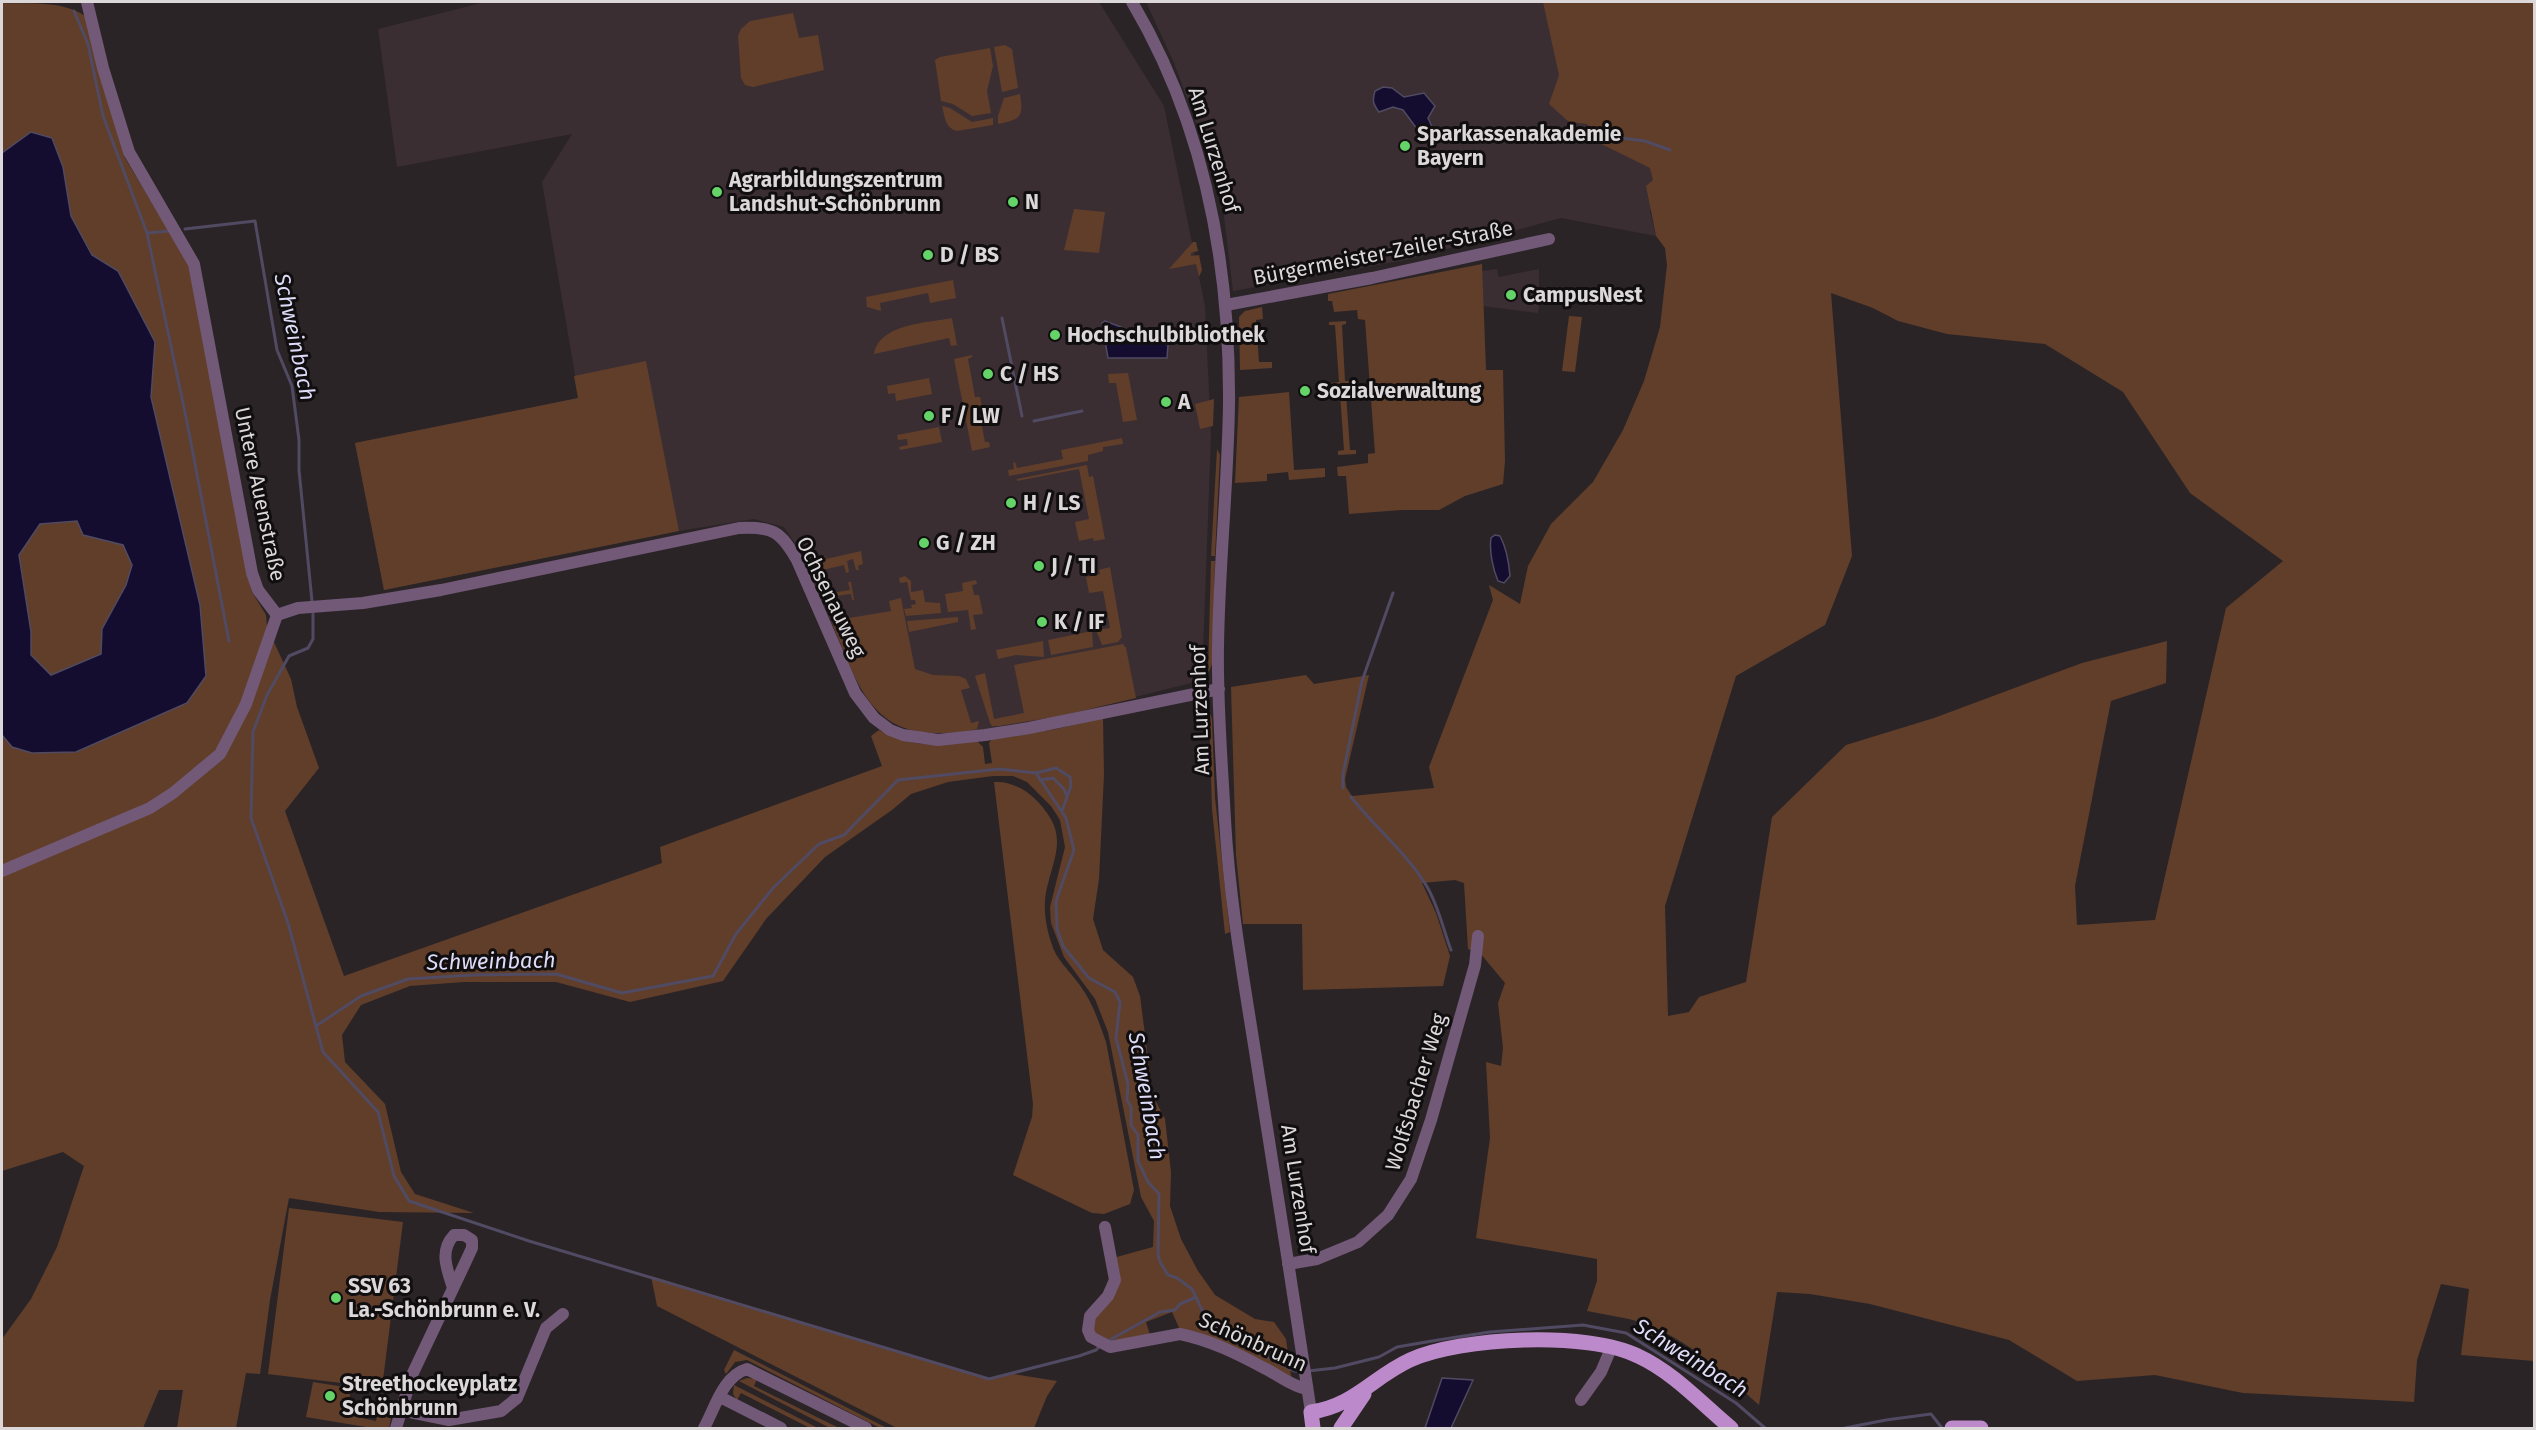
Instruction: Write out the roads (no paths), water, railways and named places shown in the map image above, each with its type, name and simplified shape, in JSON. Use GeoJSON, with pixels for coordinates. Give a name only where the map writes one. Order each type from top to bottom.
{"type":"FeatureCollection","features":[{"type":"Feature","properties":{"kind":"main road"},"geometry":{"type":"LineString","coordinates":[[1311,1412],[1344,1403],[1410,1360],[1428,1354],[1464,1346],[1527,1340],[1570,1341],[1612,1346],[1637,1355],[1651,1363],[1731,1428]]}},
{"type":"Feature","properties":{"kind":"main road"},"geometry":{"type":"LineString","coordinates":[[1341,1428],[1368,1388]]}},
{"type":"Feature","properties":{"kind":"main road","name":"Am Lurzenhof"},"geometry":{"type":"LineString","coordinates":[[1311,1412],[1313,1428]]}},
{"type":"Feature","properties":{"kind":"main road"},"geometry":{"type":"LineString","coordinates":[[1952,1428],[1981,1428]]}},
{"type":"Feature","properties":{"kind":"street","name":"Untere Auenstraße"},"geometry":{"type":"LineString","coordinates":[[87,2],[103,68],[129,152],[194,264],[252,573],[258,590],[277,615]]}},
{"type":"Feature","properties":{"kind":"street","name":"Am Lurzenhof"},"geometry":{"type":"LineString","coordinates":[[1132,2],[1161,53],[1204,174],[1216,226],[1226,305],[1228,428],[1221,558],[1219,688],[1230,886],[1311,1412]]}},
{"type":"Feature","properties":{"kind":"street","name":"Bürgermeister-Zeiler-Straße"},"geometry":{"type":"LineString","coordinates":[[1226,305],[1372,278],[1549,239]]}},
{"type":"Feature","properties":{"kind":"street","name":"Ochsenauweg"},"geometry":{"type":"LineString","coordinates":[[277,615],[305,608],[363,603],[441,590],[739,528],[756,527],[772,530],[788,546],[797,560],[855,693],[874,718],[896,732],[920,739],[938,740],[985,735],[1029,729],[1219,688]]}},
{"type":"Feature","properties":{"kind":"street"},"geometry":{"type":"LineString","coordinates":[[2,871],[150,808],[173,793],[220,754],[246,704],[277,615]]}},
{"type":"Feature","properties":{"kind":"street","name":"Wolfsbacher Weg"},"geometry":{"type":"LineString","coordinates":[[1288,1264],[1317,1259],[1358,1242],[1388,1215],[1411,1179],[1431,1120],[1472,976],[1478,936]]}},
{"type":"Feature","properties":{"kind":"street","name":"Schönbrunn"},"geometry":{"type":"LineString","coordinates":[[1105,1227],[1115,1280],[1108,1296],[1090,1316],[1088,1323],[1091,1337],[1096,1342],[1110,1347],[1180,1334],[1191,1336],[1247,1359],[1297,1387],[1306,1383]]}},
{"type":"Feature","properties":{"kind":"street"},"geometry":{"type":"LineString","coordinates":[[396,1428],[412,1375],[453,1288]]}},
{"type":"Feature","properties":{"kind":"street"},"geometry":{"type":"LineString","coordinates":[[400,1410],[448,1420],[501,1411],[517,1398],[546,1328],[563,1314]]}},
{"type":"Feature","properties":{"kind":"street"},"geometry":{"type":"LineString","coordinates":[[1581,1400],[1600,1372],[1612,1346]]}},
{"type":"Feature","properties":{"kind":"street"},"geometry":{"type":"LineString","coordinates":[[704,1428],[730,1379],[736,1372],[747,1369],[866,1428]]}},
{"type":"Feature","properties":{"kind":"street"},"geometry":{"type":"LineString","coordinates":[[720,1397],[781,1428]]}},
{"type":"Feature","properties":{"kind":"waterway","name":"Schweinbach"},"geometry":{"type":"LineString","coordinates":[[74,11],[88,44],[103,116],[147,233],[186,417],[229,641]]}},
{"type":"Feature","properties":{"kind":"waterway"},"geometry":{"type":"LineString","coordinates":[[1621,138],[1645,141],[1670,150]]}},
{"type":"Feature","properties":{"kind":"waterway","name":"Schweinbach"},"geometry":{"type":"LineString","coordinates":[[185,229],[255,221],[277,350],[292,386],[299,440],[299,470],[312,601]]}},
{"type":"Feature","properties":{"kind":"waterway","name":"Schweinbach"},"geometry":{"type":"LineString","coordinates":[[147,233],[170,231]]}},
{"type":"Feature","properties":{"kind":"waterway"},"geometry":{"type":"LineString","coordinates":[[1002,318],[1022,416]]}},
{"type":"Feature","properties":{"kind":"waterway"},"geometry":{"type":"LineString","coordinates":[[1034,421],[1082,411]]}},
{"type":"Feature","properties":{"kind":"waterway"},"geometry":{"type":"LineString","coordinates":[[1343,788],[1343,774],[1362,681],[1393,593]]}},
{"type":"Feature","properties":{"kind":"waterway","name":"Schweinbach"},"geometry":{"type":"LineString","coordinates":[[313,614],[313,639],[308,648],[289,656],[267,695],[253,732],[251,818],[288,923],[323,1052],[378,1112],[394,1176],[409,1201],[529,1241],[989,1379],[1079,1356],[1096,1350],[1101,1345]]}},
{"type":"Feature","properties":{"kind":"waterway"},"geometry":{"type":"LineString","coordinates":[[1036,773],[1056,768],[1070,777],[1071,786],[1067,797]]}},
{"type":"Feature","properties":{"kind":"waterway","name":"Schweinbach"},"geometry":{"type":"LineString","coordinates":[[316,1026],[361,996],[408,979],[473,975],[556,974],[622,993],[713,976],[736,934],[773,888],[819,844],[844,835],[898,780],[999,769],[1036,773],[1066,818],[1074,850],[1056,901],[1057,929],[1063,946],[1089,978],[1115,992],[1120,1002],[1116,1038],[1128,1084],[1127,1100],[1131,1107],[1131,1125],[1138,1135],[1138,1161],[1148,1182],[1159,1194],[1158,1254],[1160,1262],[1168,1275],[1177,1278],[1192,1289],[1203,1312],[1223,1333],[1294,1371],[1302,1371]]}},
{"type":"Feature","properties":{"kind":"waterway"},"geometry":{"type":"LineString","coordinates":[[1040,780],[1053,778],[1064,789],[1067,797],[1062,811]]}},
{"type":"Feature","properties":{"kind":"waterway"},"geometry":{"type":"LineString","coordinates":[[1351,797],[1410,862],[1426,885],[1437,908],[1451,950]]}},
{"type":"Feature","properties":{"kind":"waterway","name":"Schweinbach"},"geometry":{"type":"LineString","coordinates":[[1106,1342],[1160,1312],[1175,1310],[1180,1304],[1194,1298]]}},
{"type":"Feature","properties":{"kind":"waterway","name":"Schweinbach"},"geometry":{"type":"LineString","coordinates":[[1308,1371],[1335,1368],[1379,1357],[1397,1347],[1438,1340],[1490,1332],[1583,1325],[1626,1333],[1736,1403],[1765,1428]]}},
{"type":"Feature","properties":{"kind":"waterway","name":"Schweinbach"},"geometry":{"type":"LineString","coordinates":[[1845,1428],[1931,1414],[1942,1428]]}},
{"type":"Feature","properties":{"kind":"place","name":"Sparkassenakademie Bayern"},"geometry":{"type":"Point","coordinates":[1405,146]}},
{"type":"Feature","properties":{"kind":"place","name":"Agrarbildungszentrum Landshut-Schönbrunn"},"geometry":{"type":"Point","coordinates":[717,192]}},
{"type":"Feature","properties":{"kind":"place","name":"N"},"geometry":{"type":"Point","coordinates":[1013,202]}},
{"type":"Feature","properties":{"kind":"place","name":"D / BS"},"geometry":{"type":"Point","coordinates":[928,255]}},
{"type":"Feature","properties":{"kind":"place","name":"CampusNest"},"geometry":{"type":"Point","coordinates":[1511,295]}},
{"type":"Feature","properties":{"kind":"place","name":"Hochschulbibliothek"},"geometry":{"type":"Point","coordinates":[1055,335]}},
{"type":"Feature","properties":{"kind":"place","name":"C / HS"},"geometry":{"type":"Point","coordinates":[988,374]}},
{"type":"Feature","properties":{"kind":"place","name":"Sozialverwaltung"},"geometry":{"type":"Point","coordinates":[1305,391]}},
{"type":"Feature","properties":{"kind":"place","name":"A"},"geometry":{"type":"Point","coordinates":[1166,402]}},
{"type":"Feature","properties":{"kind":"place","name":"F / LW"},"geometry":{"type":"Point","coordinates":[929,416]}},
{"type":"Feature","properties":{"kind":"place","name":"H / LS"},"geometry":{"type":"Point","coordinates":[1011,503]}},
{"type":"Feature","properties":{"kind":"place","name":"G / ZH"},"geometry":{"type":"Point","coordinates":[924,543]}},
{"type":"Feature","properties":{"kind":"place","name":"J / TI"},"geometry":{"type":"Point","coordinates":[1039,566]}},
{"type":"Feature","properties":{"kind":"place","name":"K / IF"},"geometry":{"type":"Point","coordinates":[1042,622]}},
{"type":"Feature","properties":{"kind":"place","name":"SSV 63 La.-Schönbrunn e. V."},"geometry":{"type":"Point","coordinates":[336,1298]}},
{"type":"Feature","properties":{"kind":"place","name":"Streethockeyplatz Schönbrunn"},"geometry":{"type":"Point","coordinates":[330,1396]}}]}
